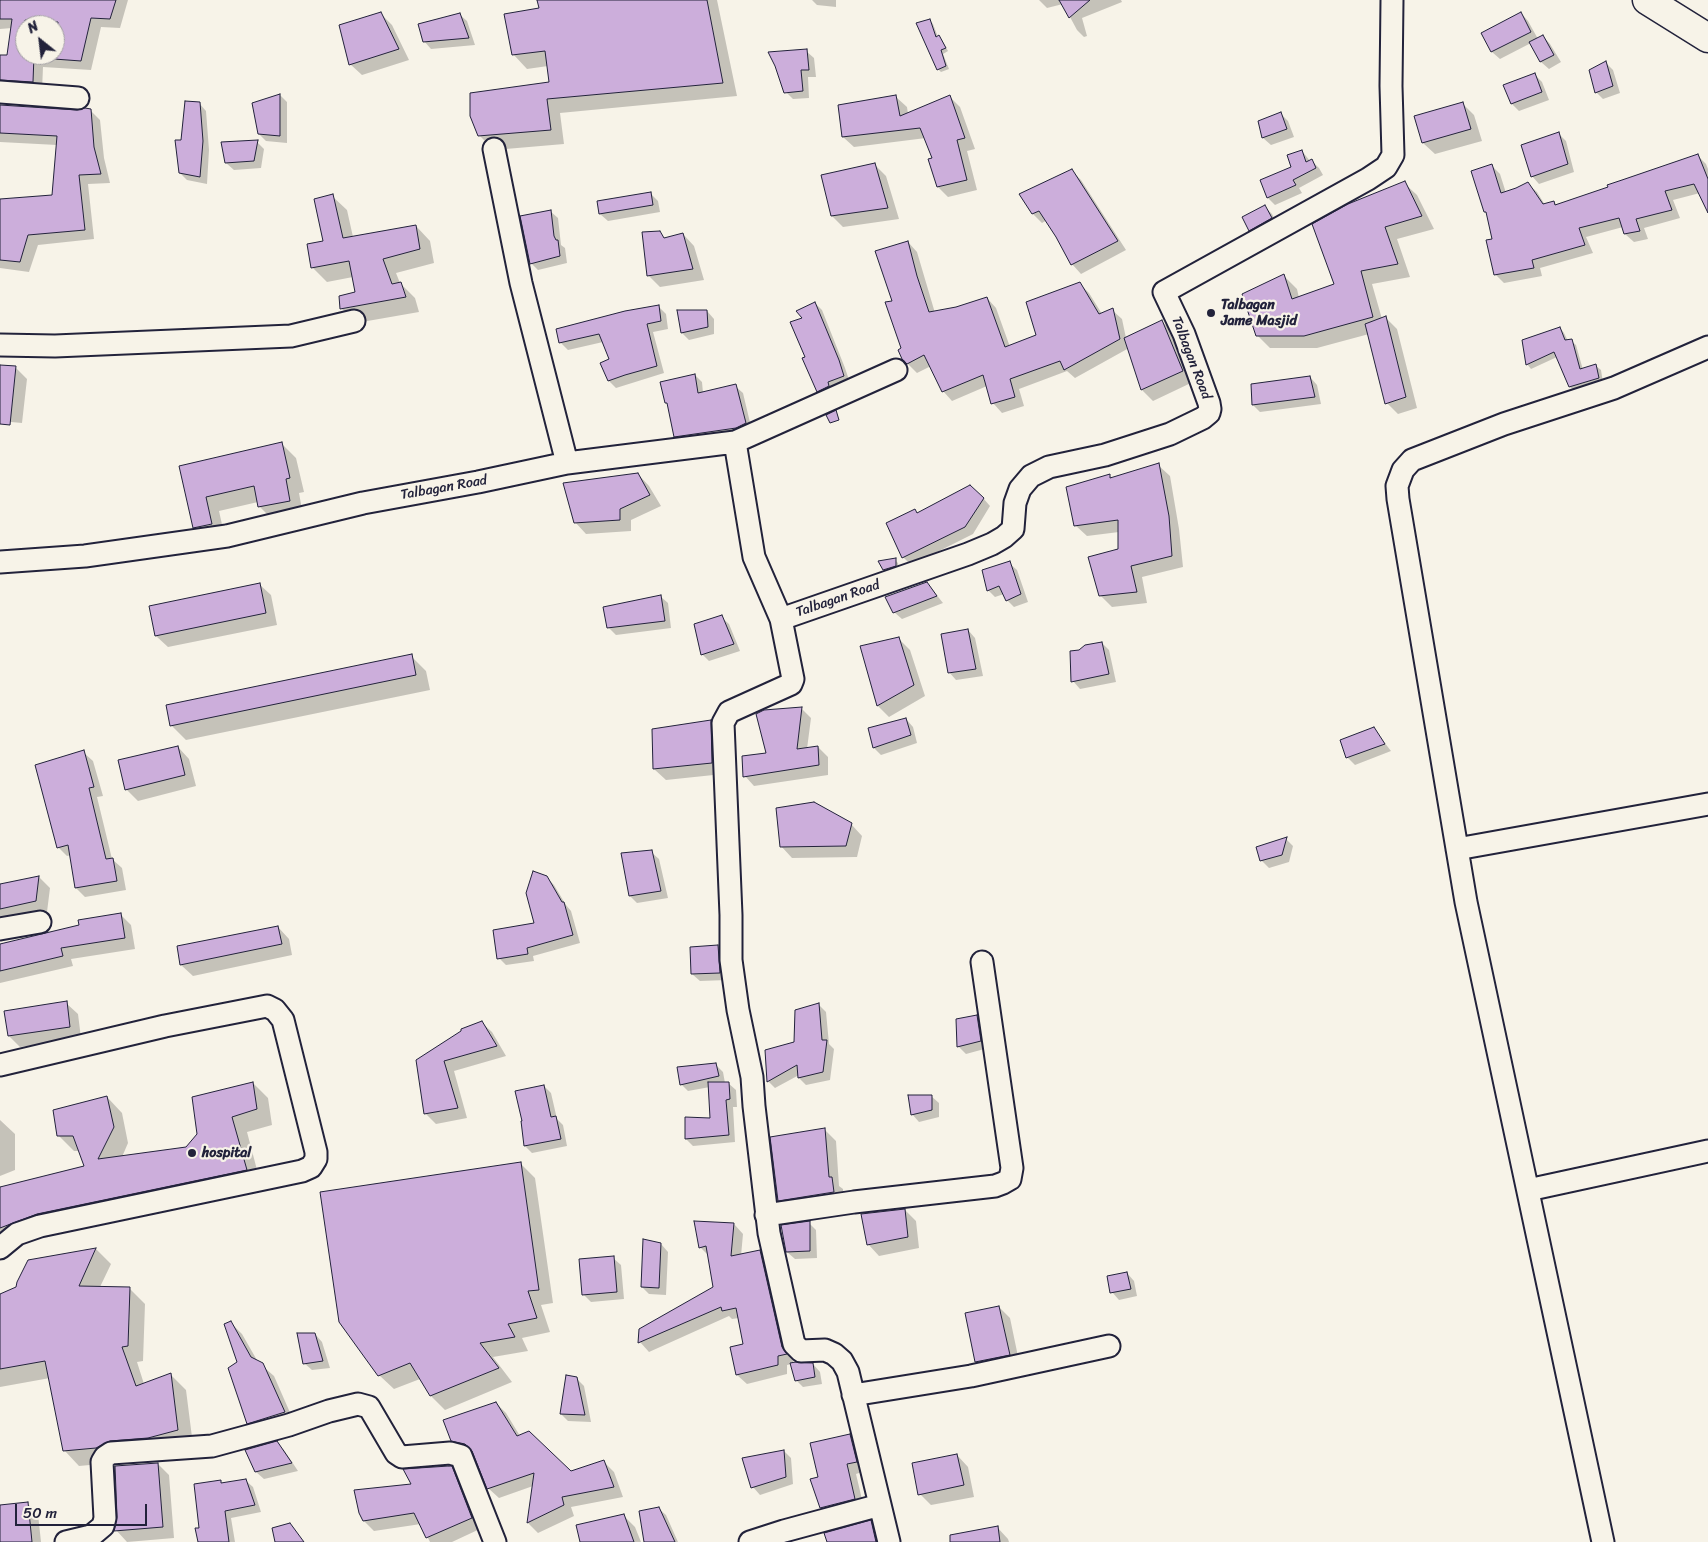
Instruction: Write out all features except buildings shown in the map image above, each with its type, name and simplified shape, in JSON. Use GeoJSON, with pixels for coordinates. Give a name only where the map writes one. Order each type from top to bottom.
{"type":"FeatureCollection","features":[{"type":"Feature","properties":{"kind":"highway"},"geometry":{"type":"LineString","coordinates":[[1646,0],[1708,38]]}},
{"type":"Feature","properties":{"kind":"street","name":"Talbagan Road"},"geometry":{"type":"LineString","coordinates":[[0,562],[86,556],[227,536],[363,502],[478,482],[567,463],[735,442],[754,557],[781,619],[858,591],[919,572],[992,544],[1013,529],[1015,504],[1020,489],[1031,476],[1048,467],[1105,455],[1170,434],[1203,418],[1209,413],[1209,402],[1190,351],[1164,292],[1368,179],[1386,167],[1390,162],[1393,155],[1391,86],[1392,0]]}},
{"type":"Feature","properties":{"kind":"street"},"geometry":{"type":"LineString","coordinates":[[0,92],[78,98]]}},
{"type":"Feature","properties":{"kind":"street"},"geometry":{"type":"LineString","coordinates":[[494,149],[521,283],[567,463]]}},
{"type":"Feature","properties":{"kind":"street"},"geometry":{"type":"LineString","coordinates":[[0,345],[55,346],[292,336],[354,321]]}},
{"type":"Feature","properties":{"kind":"street"},"geometry":{"type":"LineString","coordinates":[[1603,1542],[1466,902],[1397,486],[1403,470],[1412,460],[1504,424],[1614,388],[1708,347]]}},
{"type":"Feature","properties":{"kind":"street"},"geometry":{"type":"LineString","coordinates":[[735,442],[896,370]]}},
{"type":"Feature","properties":{"kind":"street"},"geometry":{"type":"LineString","coordinates":[[781,619],[793,679],[791,684],[729,712],[723,723],[731,960],[738,1010],[752,1077],[766,1215],[794,1344],[801,1351],[825,1350],[834,1354],[842,1360],[848,1372],[889,1542]]}},
{"type":"Feature","properties":{"kind":"street"},"geometry":{"type":"LineString","coordinates":[[1457,849],[1708,804]]}},
{"type":"Feature","properties":{"kind":"street"},"geometry":{"type":"LineString","coordinates":[[0,929],[40,922]]}},
{"type":"Feature","properties":{"kind":"street"},"geometry":{"type":"LineString","coordinates":[[766,1215],[854,1202],[995,1186],[1010,1179],[1012,1168],[982,962]]}},
{"type":"Feature","properties":{"kind":"street"},"geometry":{"type":"LineString","coordinates":[[0,1065],[174,1024],[267,1006],[275,1010],[283,1020],[316,1152],[316,1159],[311,1167],[302,1171],[40,1226],[17,1234],[0,1248]]}},
{"type":"Feature","properties":{"kind":"street"},"geometry":{"type":"LineString","coordinates":[[1528,1190],[1708,1151]]}},
{"type":"Feature","properties":{"kind":"street"},"geometry":{"type":"LineString","coordinates":[[854,1395],[971,1376],[1109,1346]]}},
{"type":"Feature","properties":{"kind":"street"},"geometry":{"type":"LineString","coordinates":[[66,1542],[91,1536],[103,1526],[105,1518],[102,1462],[111,1453],[212,1446],[358,1404],[369,1407],[396,1453],[402,1457],[450,1453],[461,1456],[495,1542]]}},
{"type":"Feature","properties":{"kind":"street"},"geometry":{"type":"LineString","coordinates":[[750,1542],[880,1505]]}},
{"type":"Feature","properties":{"kind":"place","name":"Talbagan Jame Masjid"},"geometry":{"type":"Point","coordinates":[1211,313]}},
{"type":"Feature","properties":{"kind":"place","name":"hospital"},"geometry":{"type":"Point","coordinates":[192,1153]}}]}
